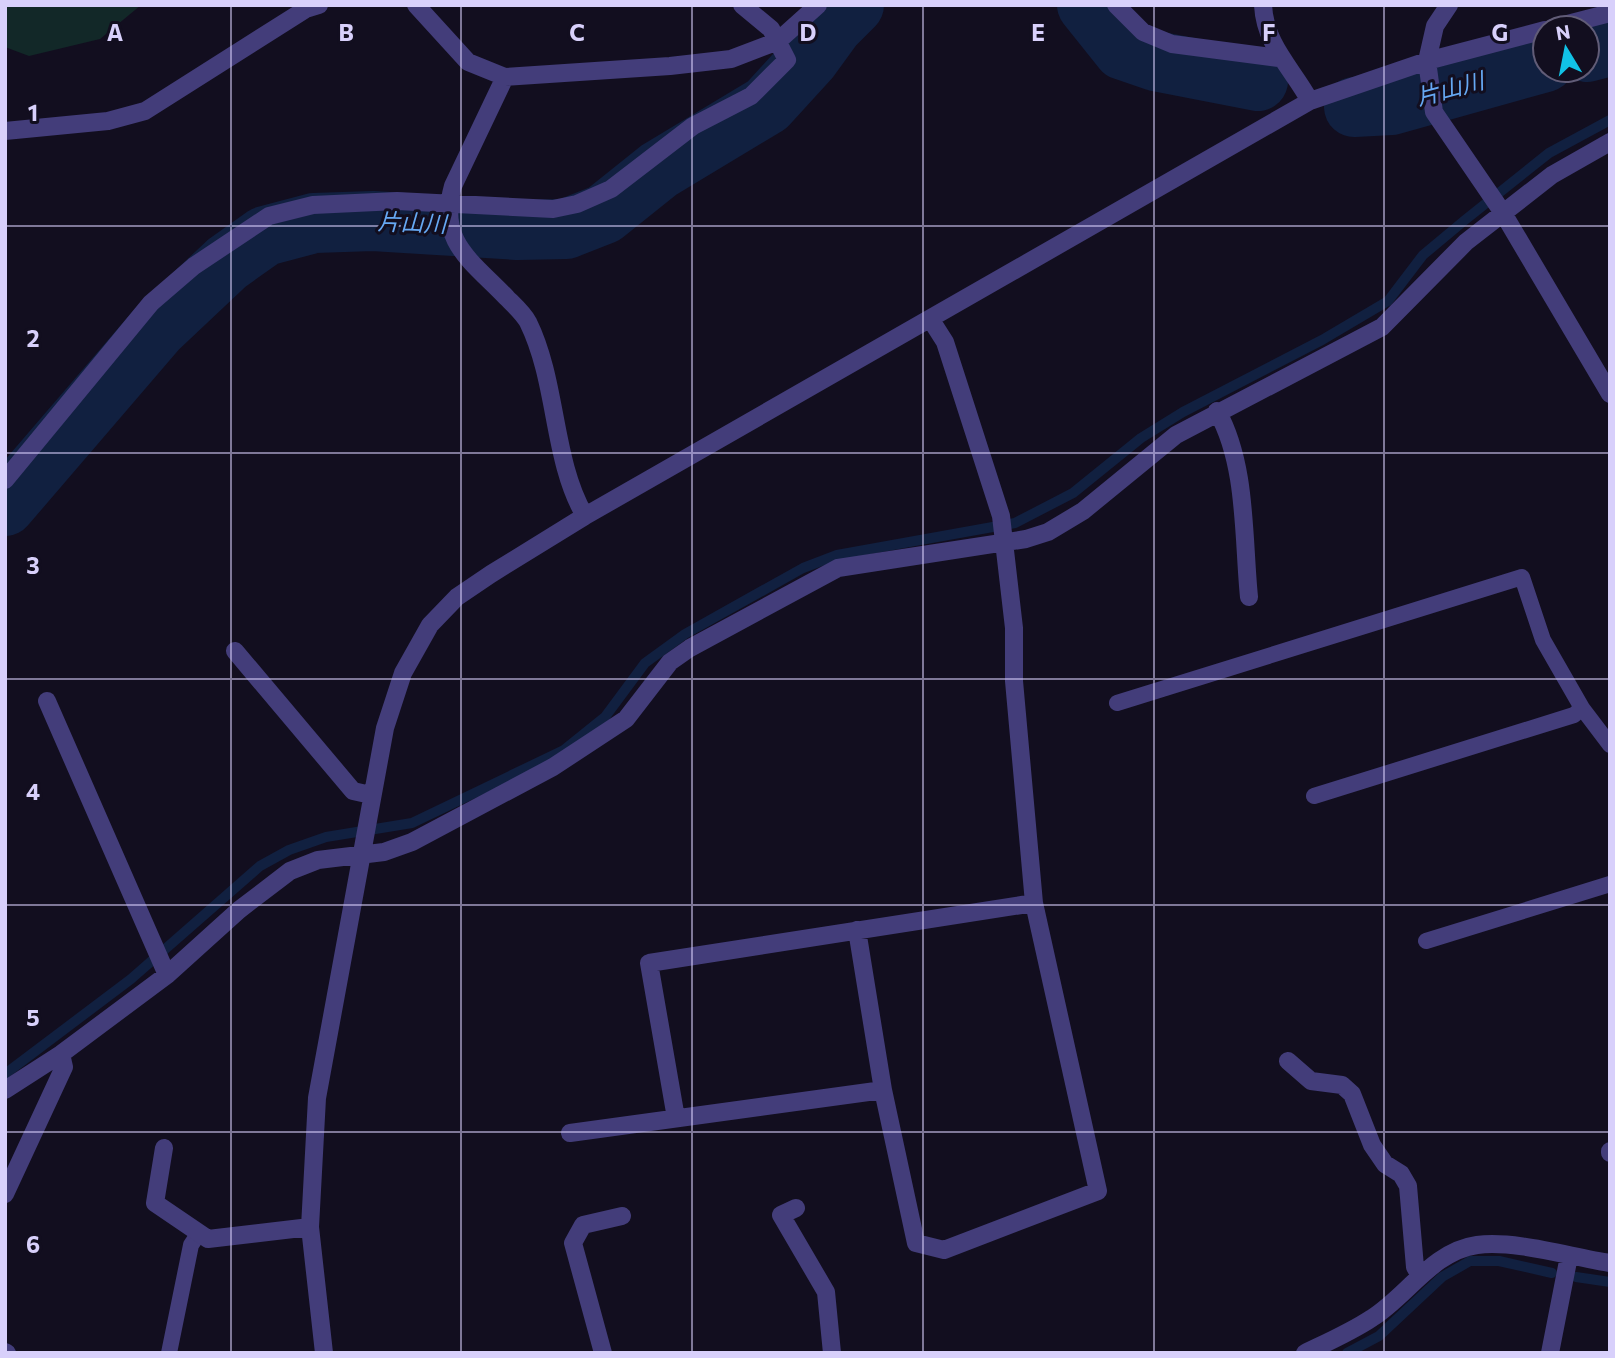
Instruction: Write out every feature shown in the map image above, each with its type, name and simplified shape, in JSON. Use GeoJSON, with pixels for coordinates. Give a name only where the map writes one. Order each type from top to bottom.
{"type":"FeatureCollection","features":[{"type":"Feature","properties":{"kind":"street"},"geometry":{"type":"LineString","coordinates":[[416,5],[468,62],[505,77],[670,66],[731,59],[778,41],[818,5]]}},
{"type":"Feature","properties":{"kind":"street"},"geometry":{"type":"LineString","coordinates":[[5,480],[151,303],[194,267],[269,216],[313,205],[553,209],[577,204],[611,188],[693,126],[751,96],[787,60],[771,29],[742,5]]}},
{"type":"Feature","properties":{"kind":"street"},"geometry":{"type":"LineString","coordinates":[[1116,5],[1143,32],[1172,44],[1279,58]]}},
{"type":"Feature","properties":{"kind":"street"},"geometry":{"type":"LineString","coordinates":[[1264,5],[1270,38],[1279,58],[1299,81],[1310,101]]}},
{"type":"Feature","properties":{"kind":"street"},"geometry":{"type":"LineString","coordinates":[[1449,5],[1435,26],[1427,61],[1434,113],[1503,213],[1610,394]]}},
{"type":"Feature","properties":{"kind":"street"},"geometry":{"type":"LineString","coordinates":[[5,131],[108,121],[145,111],[309,7]]}},
{"type":"Feature","properties":{"kind":"street"},"geometry":{"type":"LineString","coordinates":[[324,1353],[310,1227],[317,1098],[384,728],[403,673],[430,625],[457,597],[585,516],[1310,101],[1427,61],[1531,34]]}},
{"type":"Feature","properties":{"kind":"street"},"geometry":{"type":"LineString","coordinates":[[505,77],[449,206],[451,234],[460,248],[526,319],[547,366],[561,446],[578,505],[585,516]]}},
{"type":"Feature","properties":{"kind":"street"},"geometry":{"type":"LineString","coordinates":[[5,1090],[61,1054],[167,975],[239,910],[290,871],[318,860],[384,852],[412,842],[553,767],[626,719],[670,662],[690,648],[815,579],[838,569],[1005,544],[1048,531],[1083,511],[1176,435],[1217,411],[1325,359],[1382,327],[1416,296],[1447,258],[1552,176],[1610,142]]}},
{"type":"Feature","properties":{"kind":"street"},"geometry":{"type":"LineString","coordinates":[[857,929],[883,1090],[916,1243],[944,1250],[1098,1191],[1034,903],[1001,516],[945,342],[931,320]]}},
{"type":"Feature","properties":{"kind":"street"},"geometry":{"type":"LineString","coordinates":[[1217,411],[1227,430],[1237,477],[1249,597]]}},
{"type":"Feature","properties":{"kind":"street"},"geometry":{"type":"LineString","coordinates":[[235,651],[354,791],[370,795]]}},
{"type":"Feature","properties":{"kind":"street"},"geometry":{"type":"LineString","coordinates":[[47,701],[167,975]]}},
{"type":"Feature","properties":{"kind":"street"},"geometry":{"type":"LineString","coordinates":[[676,1118],[649,963],[1034,903]]}},
{"type":"Feature","properties":{"kind":"street"},"geometry":{"type":"LineString","coordinates":[[5,1194],[64,1067],[61,1054]]}},
{"type":"Feature","properties":{"kind":"street"},"geometry":{"type":"LineString","coordinates":[[1288,1061],[1311,1081],[1342,1085],[1352,1094],[1372,1145],[1385,1164],[1401,1174],[1408,1186],[1415,1268],[1420,1276]]}},
{"type":"Feature","properties":{"kind":"street"},"geometry":{"type":"LineString","coordinates":[[570,1133],[883,1090]]}},
{"type":"Feature","properties":{"kind":"street"},"geometry":{"type":"LineString","coordinates":[[164,1148],[155,1203],[208,1239],[310,1227]]}},
{"type":"Feature","properties":{"kind":"street"},"geometry":{"type":"LineString","coordinates":[[796,1208],[781,1215],[826,1292],[832,1353]]}},
{"type":"Feature","properties":{"kind":"street"},"geometry":{"type":"LineString","coordinates":[[603,1353],[573,1243],[583,1225],[622,1216]]}},
{"type":"Feature","properties":{"kind":"street"},"geometry":{"type":"LineString","coordinates":[[1305,1353],[1374,1318],[1420,1276],[1455,1251],[1477,1245],[1507,1246],[1610,1263]]}},
{"type":"Feature","properties":{"kind":"street"},"geometry":{"type":"LineString","coordinates":[[1550,1353],[1569,1256]]}},
{"type":"Feature","properties":{"kind":"lane"},"geometry":{"type":"LineString","coordinates":[[1117,703],[1522,577],[1543,640],[1582,708],[1610,746]]}},
{"type":"Feature","properties":{"kind":"lane"},"geometry":{"type":"LineString","coordinates":[[1314,796],[1574,715],[1582,708]]}},
{"type":"Feature","properties":{"kind":"lane"},"geometry":{"type":"LineString","coordinates":[[1426,941],[1610,884]]}},
{"type":"Feature","properties":{"kind":"lane"},"geometry":{"type":"LineString","coordinates":[[169,1353],[191,1245],[200,1233]]}},
{"type":"Feature","properties":{"kind":"green space"},"geometry":{"type":"Polygon","coordinates":[[[5,5],[141,5],[100,39],[29,56],[5,47],[5,5]]]}},
{"type":"Feature","properties":{"kind":"waterway","name":"片山川"},"geometry":{"type":"LineString","coordinates":[[5,506],[157,329],[227,263],[265,236],[314,223],[373,221],[517,230],[566,229],[604,214],[659,170],[767,105],[854,5]]}},
{"type":"Feature","properties":{"kind":"waterway","name":"片山川"},"geometry":{"type":"LineString","coordinates":[[1087,5],[1123,50],[1155,61],[1258,81]]}},
{"type":"Feature","properties":{"kind":"waterway","name":"片山川"},"geometry":{"type":"LineString","coordinates":[[1601,48],[1610,46]]}},
{"type":"Feature","properties":{"kind":"waterway","name":"片山川"},"geometry":{"type":"LineString","coordinates":[[1354,107],[1391,105],[1531,66]]}},
{"type":"Feature","properties":{"kind":"waterway"},"geometry":{"type":"LineString","coordinates":[[5,1074],[131,979],[260,866],[289,850],[326,837],[412,823],[564,750],[605,717],[645,663],[685,634],[803,568],[837,555],[1015,523],[1073,493],[1141,438],[1183,412],[1322,340],[1388,301],[1423,255],[1465,220],[1549,153],[1610,120]]}},
{"type":"Feature","properties":{"kind":"waterway"},"geometry":{"type":"LineString","coordinates":[[1347,1353],[1379,1336],[1442,1277],[1470,1261],[1499,1261],[1552,1273]]}},
{"type":"Feature","properties":{"kind":"waterway"},"geometry":{"type":"LineString","coordinates":[[1576,1277],[1610,1282]]}}]}
